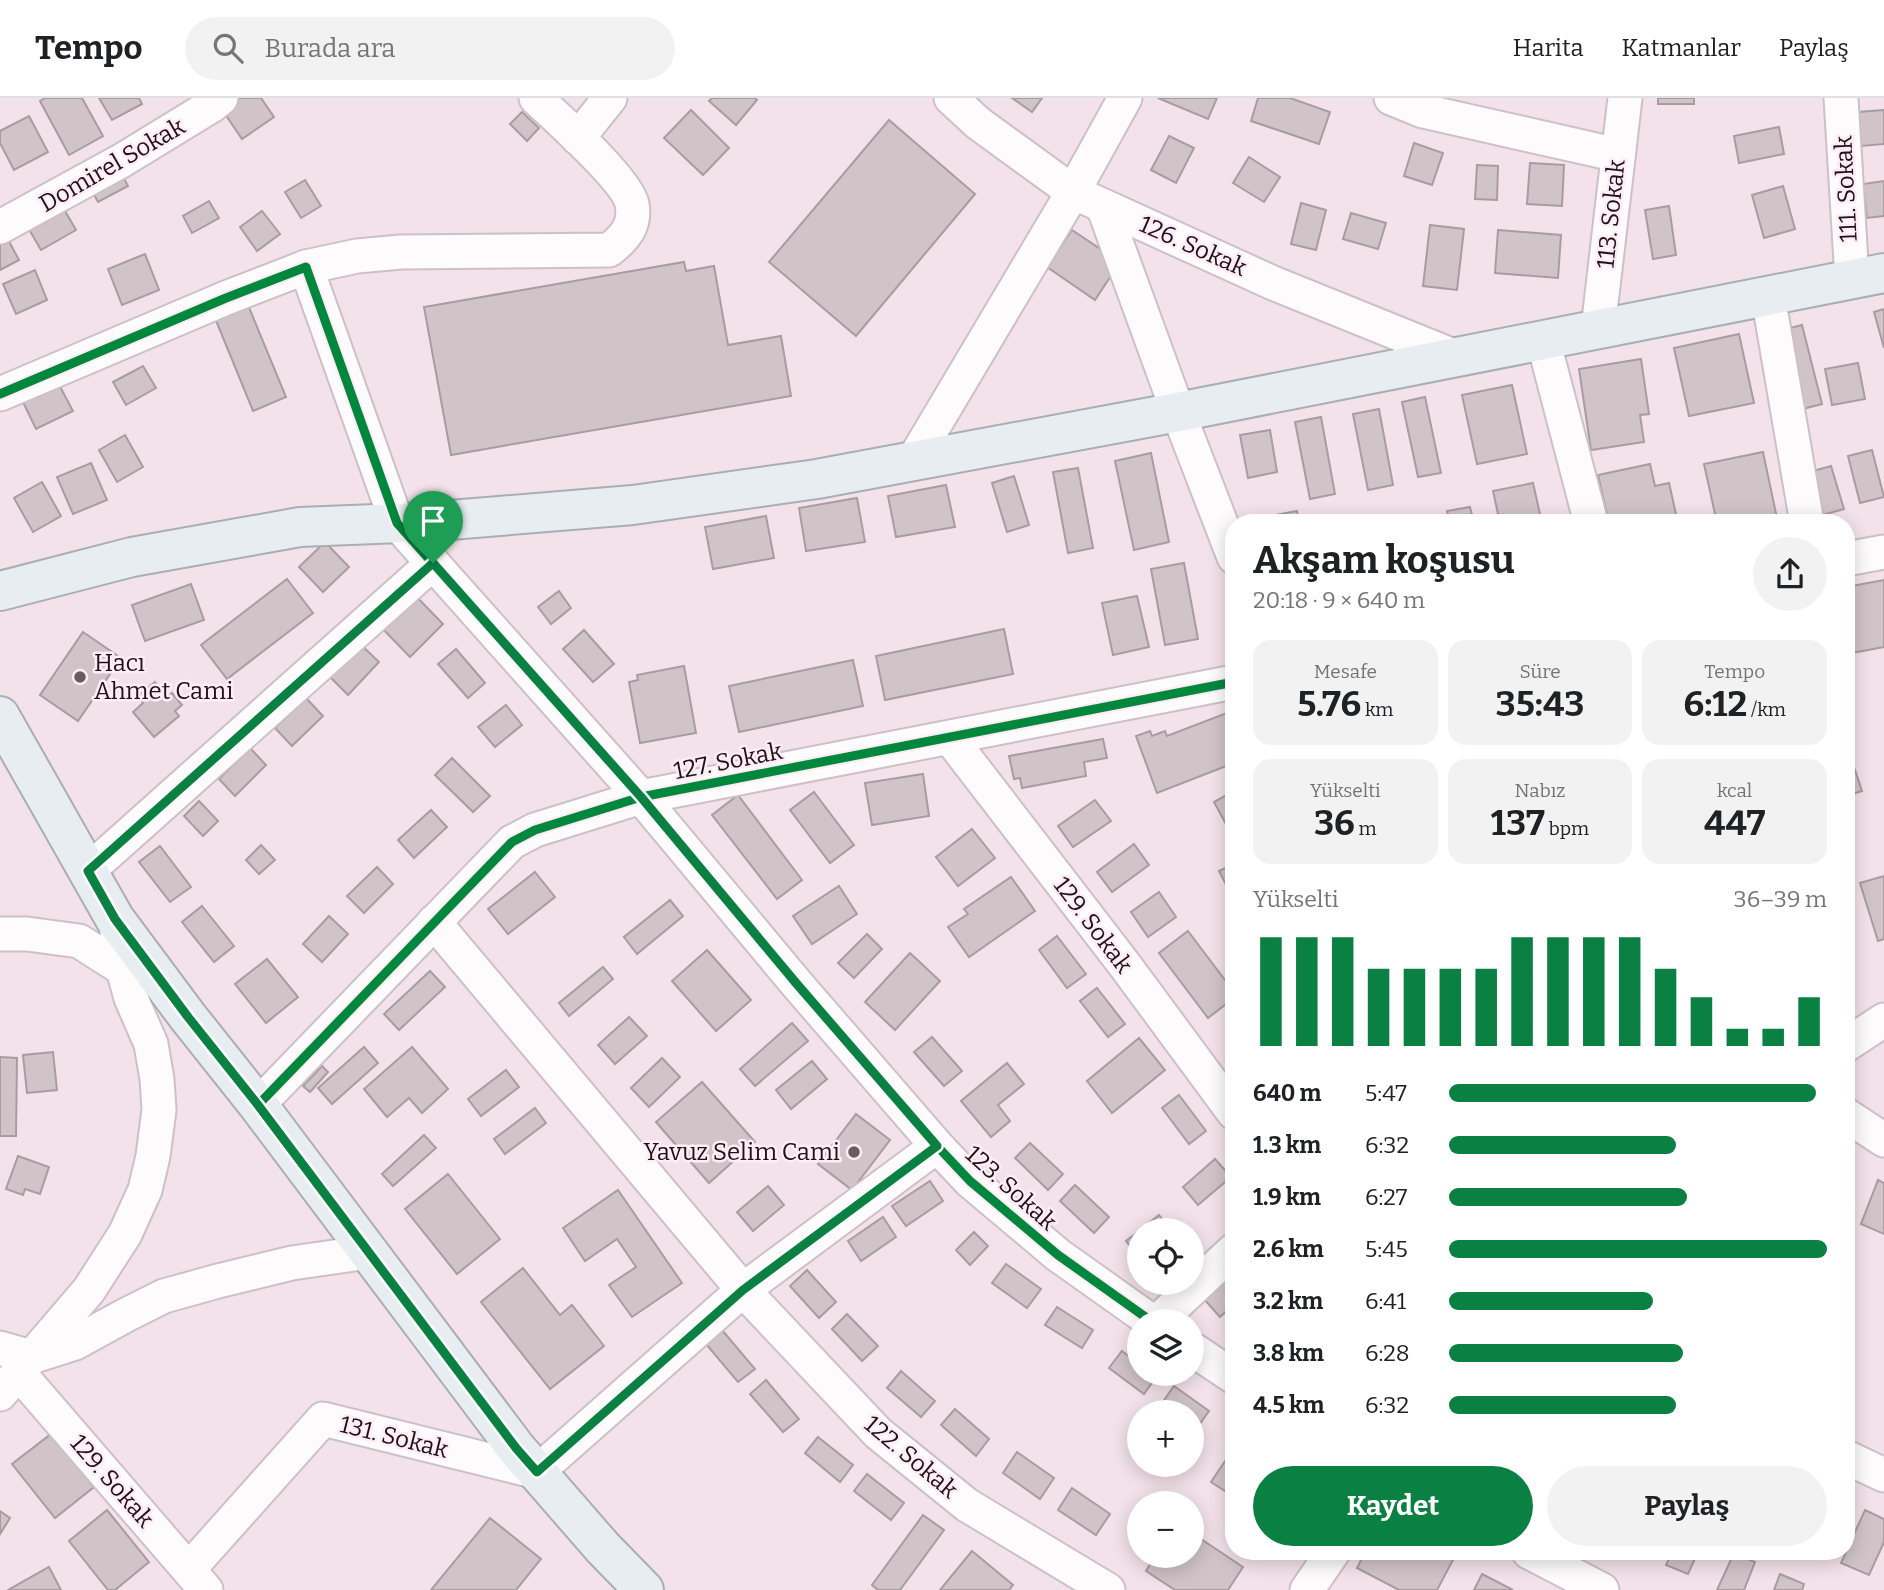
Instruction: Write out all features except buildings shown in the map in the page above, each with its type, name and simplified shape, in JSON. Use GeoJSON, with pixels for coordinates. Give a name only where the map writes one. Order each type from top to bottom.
{"type":"FeatureCollection","features":[{"type":"Feature","properties":{"kind":"main road"},"geometry":{"type":"LineString","coordinates":[[0,591],[132,557],[300,527],[397,523],[633,505],[817,479],[1178,412],[1868,276]]}},
{"type":"Feature","properties":{"kind":"main road"},"geometry":{"type":"LineString","coordinates":[[0,716],[115,919],[516,1448],[603,1548],[644,1590]]}},
{"type":"Feature","properties":{"kind":"street","name":"Domirel Sokak"},"geometry":{"type":"LineString","coordinates":[[0,228],[121,161],[221,98]]}},
{"type":"Feature","properties":{"kind":"street"},"geometry":{"type":"LineString","coordinates":[[0,394],[306,267],[356,256],[401,252],[609,250],[623,240],[632,223],[632,202],[618,180],[536,98]]}},
{"type":"Feature","properties":{"kind":"street"},"geometry":{"type":"LineString","coordinates":[[578,138],[610,98]]}},
{"type":"Feature","properties":{"kind":"street","name":"126. Sokak"},"geometry":{"type":"LineString","coordinates":[[951,98],[978,123],[1073,192],[1273,283],[1456,358]]}},
{"type":"Feature","properties":{"kind":"street"},"geometry":{"type":"LineString","coordinates":[[913,461],[1073,192],[1125,98]]}},
{"type":"Feature","properties":{"kind":"street"},"geometry":{"type":"LineString","coordinates":[[1391,98],[1424,104],[1618,155]]}},
{"type":"Feature","properties":{"kind":"street","name":"113. Sokak"},"geometry":{"type":"LineString","coordinates":[[1598,329],[1625,98]]}},
{"type":"Feature","properties":{"kind":"street","name":"111. Sokak"},"geometry":{"type":"LineString","coordinates":[[1841,98],[1868,276]]}},
{"type":"Feature","properties":{"kind":"street"},"geometry":{"type":"LineString","coordinates":[[1103,206],[1225,533]]}},
{"type":"Feature","properties":{"kind":"street"},"geometry":{"type":"LineString","coordinates":[[306,267],[397,523]]}},
{"type":"Feature","properties":{"kind":"street"},"geometry":{"type":"LineString","coordinates":[[1768,296],[1805,514]]}},
{"type":"Feature","properties":{"kind":"street"},"geometry":{"type":"LineString","coordinates":[[1543,340],[1589,514]]}},
{"type":"Feature","properties":{"kind":"street","name":"123. Sokak"},"geometry":{"type":"LineString","coordinates":[[397,523],[641,797],[804,993],[937,1146],[971,1181],[1058,1255],[1134,1309]]}},
{"type":"Feature","properties":{"kind":"street"},"geometry":{"type":"LineString","coordinates":[[1855,557],[1884,552]]}},
{"type":"Feature","properties":{"kind":"street"},"geometry":{"type":"LineString","coordinates":[[88,871],[433,563]]}},
{"type":"Feature","properties":{"kind":"street","name":"127. Sokak"},"geometry":{"type":"LineString","coordinates":[[258,1105],[512,842],[535,830],[641,797],[1225,684]]}},
{"type":"Feature","properties":{"kind":"street","name":"129. Sokak"},"geometry":{"type":"LineString","coordinates":[[950,738],[1124,964],[1225,1101]]}},
{"type":"Feature","properties":{"kind":"street"},"geometry":{"type":"LineString","coordinates":[[12,1368],[89,1290],[125,1234],[145,1190],[153,1156],[159,1110],[157,1079],[151,1044],[131,998],[123,969],[115,919]]}},
{"type":"Feature","properties":{"kind":"street","name":"122. Sokak"},"geometry":{"type":"LineString","coordinates":[[434,922],[743,1290],[878,1433],[967,1504],[1108,1590]]}},
{"type":"Feature","properties":{"kind":"street"},"geometry":{"type":"LineString","coordinates":[[0,934],[27,934],[79,941],[123,969]]}},
{"type":"Feature","properties":{"kind":"street"},"geometry":{"type":"LineString","coordinates":[[1855,1039],[1884,1020]]}},
{"type":"Feature","properties":{"kind":"street"},"geometry":{"type":"LineString","coordinates":[[1855,1121],[1884,1140]]}},
{"type":"Feature","properties":{"kind":"street"},"geometry":{"type":"LineString","coordinates":[[537,1472],[743,1290],[937,1146]]}},
{"type":"Feature","properties":{"kind":"street"},"geometry":{"type":"LineString","coordinates":[[12,1368],[75,1343],[164,1296],[292,1263],[368,1252]]}},
{"type":"Feature","properties":{"kind":"street"},"geometry":{"type":"LineString","coordinates":[[1171,1309],[1225,1258]]}},
{"type":"Feature","properties":{"kind":"street"},"geometry":{"type":"LineString","coordinates":[[1204,1357],[1225,1371]]}},
{"type":"Feature","properties":{"kind":"street","name":"129. Sokak"},"geometry":{"type":"LineString","coordinates":[[12,1368],[197,1580]]}},
{"type":"Feature","properties":{"kind":"street","name":"131. Sokak"},"geometry":{"type":"LineString","coordinates":[[197,1580],[323,1419],[537,1472]]}},
{"type":"Feature","properties":{"kind":"street"},"geometry":{"type":"LineString","coordinates":[[1855,1461],[1884,1475]]}},
{"type":"Feature","properties":{"kind":"street"},"geometry":{"type":"LineString","coordinates":[[1307,1590],[1328,1560]]}},
{"type":"Feature","properties":{"kind":"street"},"geometry":{"type":"LineString","coordinates":[[1544,1560],[1602,1590]]}},
{"type":"Feature","properties":{"kind":"cycle path"},"geometry":{"type":"LineString","coordinates":[[0,394],[306,267],[397,523],[641,797],[937,1146],[970,1181],[1058,1255],[1134,1309]]}},
{"type":"Feature","properties":{"kind":"cycle path"},"geometry":{"type":"LineString","coordinates":[[258,1105],[512,842],[535,830],[641,797],[1225,684]]}},
{"type":"Feature","properties":{"kind":"place","name":"Hacı Ahmet Cami"},"geometry":{"type":"Point","coordinates":[80,677]}},
{"type":"Feature","properties":{"kind":"place","name":"Yavuz Selim Cami"},"geometry":{"type":"Point","coordinates":[854,1152]}},
{"type":"Feature","properties":{"kind":"route"},"geometry":{"type":"LineString","coordinates":[[433,563],[641,797],[937,1146],[743,1290],[537,1472],[188,1017],[115,919],[88,871],[433,563]]}}]}
